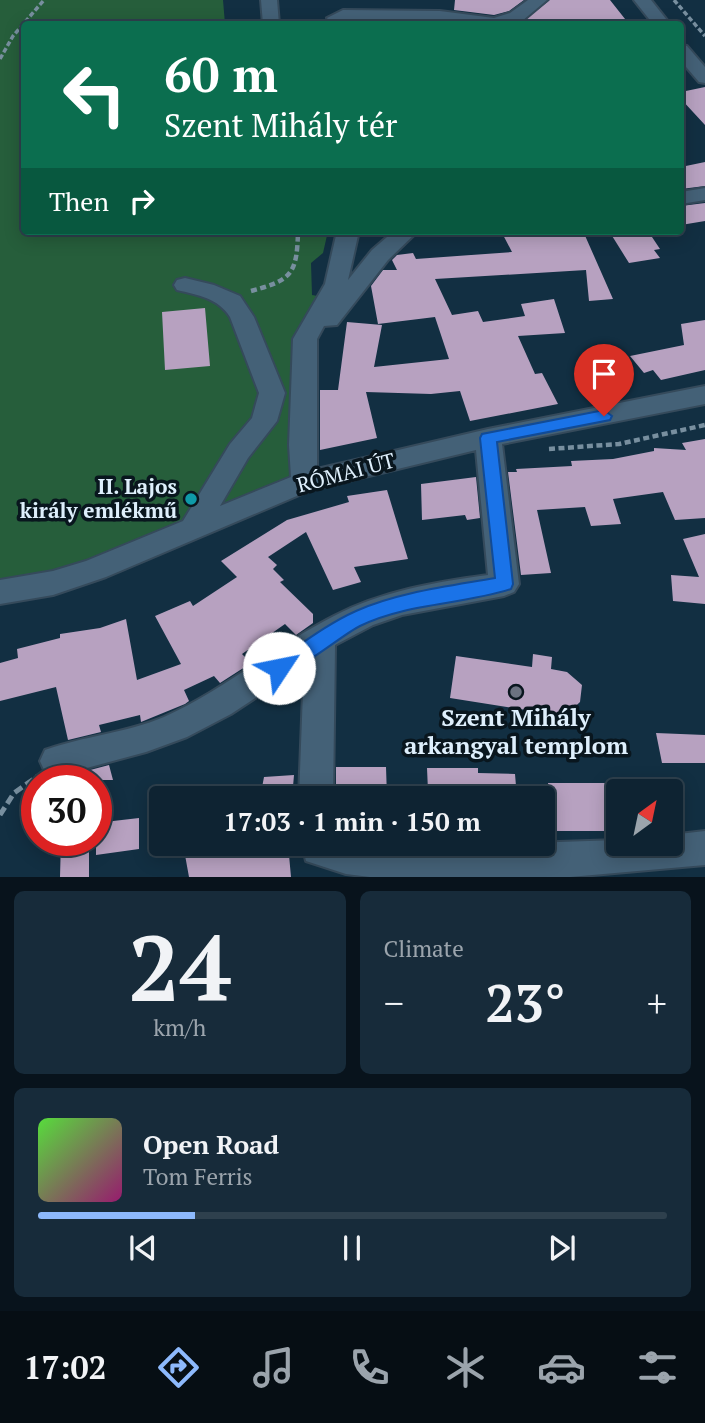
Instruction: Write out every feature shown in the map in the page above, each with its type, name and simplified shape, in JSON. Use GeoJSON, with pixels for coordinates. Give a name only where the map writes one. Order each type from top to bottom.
{"type":"FeatureCollection","features":[{"type":"Feature","properties":{"kind":"street"},"geometry":{"type":"LineString","coordinates":[[269,0],[271,21]]}},
{"type":"Feature","properties":{"kind":"street"},"geometry":{"type":"LineString","coordinates":[[504,21],[516,17],[539,0]]}},
{"type":"Feature","properties":{"kind":"street"},"geometry":{"type":"LineString","coordinates":[[642,0],[659,21]]}},
{"type":"Feature","properties":{"kind":"street"},"geometry":{"type":"LineString","coordinates":[[338,21],[335,18],[343,15],[440,16],[474,21]]}},
{"type":"Feature","properties":{"kind":"street"},"geometry":{"type":"LineString","coordinates":[[684,56],[705,78]]}},
{"type":"Feature","properties":{"kind":"street"},"geometry":{"type":"LineString","coordinates":[[684,198],[705,194]]}},
{"type":"Feature","properties":{"kind":"street"},"geometry":{"type":"LineString","coordinates":[[305,482],[302,445],[305,344],[311,323],[336,284],[347,235]]}},
{"type":"Feature","properties":{"kind":"street"},"geometry":{"type":"LineString","coordinates":[[305,344],[349,297],[380,255],[402,235]]}},
{"type":"Feature","properties":{"kind":"street"},"geometry":{"type":"LineString","coordinates":[[185,285],[214,292],[232,302],[242,317],[272,393],[264,421],[239,451],[194,526]]}},
{"type":"Feature","properties":{"kind":"street","name":"RÓMAI ÚT"},"geometry":{"type":"LineString","coordinates":[[0,592],[53,583],[96,569],[305,482],[488,438],[705,395]]}},
{"type":"Feature","properties":{"kind":"street"},"geometry":{"type":"LineString","coordinates":[[57,761],[139,741],[174,728],[231,699],[320,640],[366,615],[442,594],[504,584],[488,438]]}},
{"type":"Feature","properties":{"kind":"street"},"geometry":{"type":"LineString","coordinates":[[316,786],[320,640]]}},
{"type":"Feature","properties":{"kind":"street"},"geometry":{"type":"LineString","coordinates":[[332,856],[384,870],[576,860],[705,848]]}},
{"type":"Feature","properties":{"kind":"path"},"geometry":{"type":"LineString","coordinates":[[26,21],[44,0]]}},
{"type":"Feature","properties":{"kind":"path"},"geometry":{"type":"LineString","coordinates":[[674,0],[705,36]]}},
{"type":"Feature","properties":{"kind":"path"},"geometry":{"type":"LineString","coordinates":[[0,59],[21,27]]}},
{"type":"Feature","properties":{"kind":"path"},"geometry":{"type":"LineString","coordinates":[[232,302],[238,296],[274,285],[294,273],[298,265],[298,235]]}},
{"type":"Feature","properties":{"kind":"path"},"geometry":{"type":"LineString","coordinates":[[544,449],[619,444],[705,425]]}},
{"type":"Feature","properties":{"kind":"path"},"geometry":{"type":"LineString","coordinates":[[0,814],[14,793],[57,761]]}},
{"type":"Feature","properties":{"kind":"green space"},"geometry":{"type":"Polygon","coordinates":[[[0,0],[223,0],[225,21],[21,21],[21,235],[327,235],[323,253],[311,263],[312,295],[329,298],[311,323],[305,482],[194,526],[0,592],[0,0]]]}},
{"type":"Feature","properties":{"kind":"building"},"geometry":{"type":"Polygon","coordinates":[[[455,0],[524,0],[509,11],[494,15],[454,10],[455,0]]]}},
{"type":"Feature","properties":{"kind":"building"},"geometry":{"type":"Polygon","coordinates":[[[550,0],[610,0],[627,21],[523,21],[550,0]]]}},
{"type":"Feature","properties":{"kind":"building"},"geometry":{"type":"Polygon","coordinates":[[[705,87],[705,125],[684,102],[684,91],[705,87]]]}},
{"type":"Feature","properties":{"kind":"building"},"geometry":{"type":"Polygon","coordinates":[[[705,162],[705,186],[684,189],[684,166],[705,162]]]}},
{"type":"Feature","properties":{"kind":"building"},"geometry":{"type":"Polygon","coordinates":[[[705,203],[705,221],[684,224],[684,206],[705,203]]]}},
{"type":"Feature","properties":{"kind":"building"},"geometry":{"type":"Polygon","coordinates":[[[503,235],[585,235],[613,299],[589,301],[586,270],[435,279],[452,315],[478,311],[483,322],[525,316],[521,304],[554,299],[565,333],[518,336],[535,374],[542,373],[558,404],[470,421],[460,391],[431,394],[366,392],[377,438],[320,450],[320,390],[338,390],[347,322],[382,325],[374,367],[449,359],[435,317],[378,324],[371,286],[383,270],[397,270],[392,260],[397,255],[413,253],[416,259],[512,252],[503,235]]]}},
{"type":"Feature","properties":{"kind":"building"},"geometry":{"type":"Polygon","coordinates":[[[612,235],[651,235],[660,249],[654,250],[660,258],[629,263],[612,235]]]}},
{"type":"Feature","properties":{"kind":"building"},"geometry":{"type":"Polygon","coordinates":[[[205,308],[210,366],[165,370],[162,312],[205,308]]]}},
{"type":"Feature","properties":{"kind":"building"},"geometry":{"type":"Polygon","coordinates":[[[705,320],[705,370],[661,380],[653,370],[644,373],[630,356],[684,345],[681,324],[705,320]]]}},
{"type":"Feature","properties":{"kind":"building"},"geometry":{"type":"Polygon","coordinates":[[[705,439],[705,518],[675,520],[663,492],[613,499],[621,524],[591,526],[585,507],[537,510],[551,573],[521,575],[508,472],[517,472],[516,469],[572,466],[571,461],[613,459],[654,451],[654,448],[686,450],[682,443],[705,439]]]}},
{"type":"Feature","properties":{"kind":"building"},"geometry":{"type":"Polygon","coordinates":[[[476,477],[480,518],[467,520],[465,515],[422,520],[421,484],[476,477]]]}},
{"type":"Feature","properties":{"kind":"building"},"geometry":{"type":"Polygon","coordinates":[[[387,490],[408,559],[354,567],[361,582],[333,590],[306,532],[268,557],[277,565],[273,569],[284,580],[280,582],[313,614],[313,623],[296,635],[285,624],[242,654],[251,663],[248,665],[220,683],[214,676],[184,690],[189,701],[185,704],[141,722],[140,715],[99,725],[101,732],[68,740],[56,687],[0,701],[0,663],[18,658],[17,649],[60,638],[60,634],[100,628],[126,619],[137,680],[181,664],[155,616],[190,601],[193,606],[237,577],[221,561],[287,520],[349,502],[347,496],[387,490]]]}},
{"type":"Feature","properties":{"kind":"building"},"geometry":{"type":"Polygon","coordinates":[[[705,534],[705,604],[673,601],[671,575],[699,577],[683,539],[705,534]]]}},
{"type":"Feature","properties":{"kind":"building","name":"Szent Mihály arkangyal templom"},"geometry":{"type":"Polygon","coordinates":[[[533,654],[552,657],[551,669],[567,672],[582,685],[580,702],[565,716],[547,713],[546,727],[525,724],[526,710],[450,698],[456,656],[532,667],[533,654]]]}},
{"type":"Feature","properties":{"kind":"building"},"geometry":{"type":"Polygon","coordinates":[[[656,733],[705,735],[705,763],[662,763],[656,733]]]}},
{"type":"Feature","properties":{"kind":"building"},"geometry":{"type":"Polygon","coordinates":[[[336,767],[386,767],[387,786],[336,786],[336,767]]]}},
{"type":"Feature","properties":{"kind":"building"},"geometry":{"type":"Polygon","coordinates":[[[427,768],[478,768],[478,773],[515,774],[516,786],[428,786],[427,768]]]}},
{"type":"Feature","properties":{"kind":"building"},"geometry":{"type":"Polygon","coordinates":[[[294,775],[293,786],[262,786],[264,777],[294,775]]]}},
{"type":"Feature","properties":{"kind":"building"},"geometry":{"type":"Polygon","coordinates":[[[548,783],[606,783],[606,831],[555,831],[555,786],[548,786],[548,783]]]}},
{"type":"Feature","properties":{"kind":"building"},"geometry":{"type":"Polygon","coordinates":[[[139,818],[139,849],[112,853],[112,821],[139,818]]]}},
{"type":"Feature","properties":{"kind":"building"},"geometry":{"type":"Polygon","coordinates":[[[61,856],[89,856],[89,877],[60,877],[61,856]]]}},
{"type":"Feature","properties":{"kind":"building"},"geometry":{"type":"Polygon","coordinates":[[[185,856],[289,856],[291,877],[189,877],[185,856]]]}},
{"type":"Feature","properties":{"kind":"place","name":"II. Lajos király emlékmű"},"geometry":{"type":"Point","coordinates":[191,499]}},
{"type":"Feature","properties":{"kind":"place","name":"Szent Mihály arkangyal templom"},"geometry":{"type":"Point","coordinates":[516,692]}},
{"type":"Feature","properties":{"kind":"route"},"geometry":{"type":"LineString","coordinates":[[279,668],[344,625],[366,615],[442,594],[504,584],[488,438],[604,416]]}}]}
